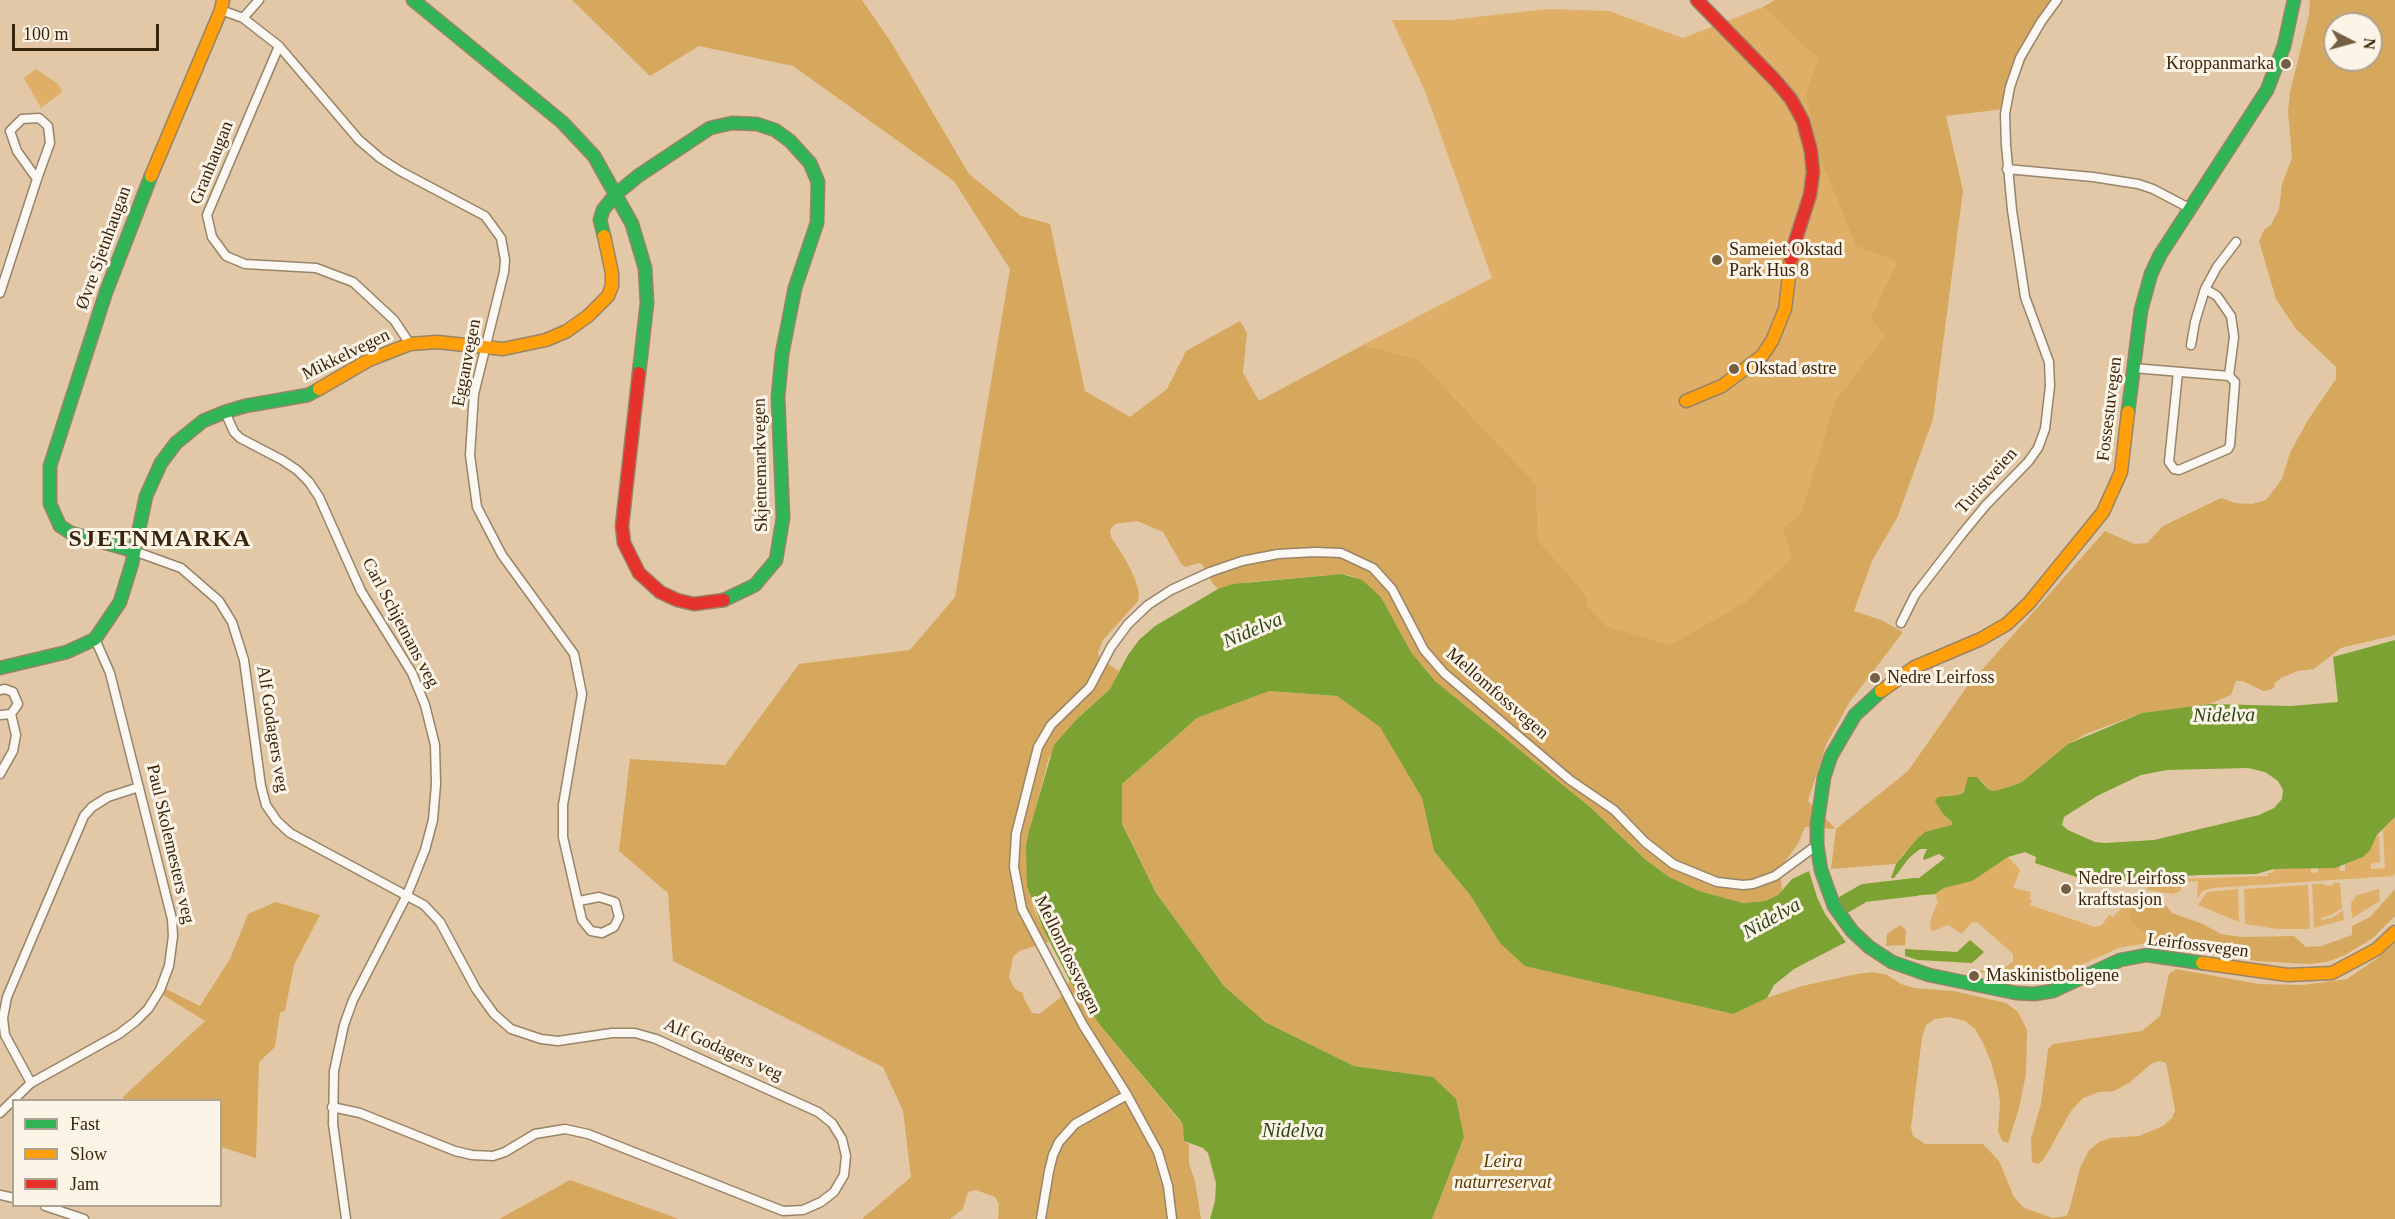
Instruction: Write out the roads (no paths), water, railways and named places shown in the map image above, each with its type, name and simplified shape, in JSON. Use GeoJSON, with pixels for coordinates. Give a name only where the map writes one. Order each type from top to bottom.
{"type":"FeatureCollection","features":[{"type":"Feature","properties":{"kind":"street"},"geometry":{"type":"LineString","coordinates":[[243,18],[260,0]]}},
{"type":"Feature","properties":{"kind":"street","name":"Skjetnemarkvegen"},"geometry":{"type":"LineString","coordinates":[[413,0],[581,140],[594,156],[615,195],[632,224],[645,268],[647,303],[624,490],[622,526],[624,543],[639,573],[660,592],[677,600],[694,604],[728,599],[755,585],[776,560],[783,518],[777,397],[782,354],[795,288],[817,223],[818,182],[810,164],[790,141],[774,130],[757,124],[732,123],[710,128],[698,135],[638,176],[615,195]]}},
{"type":"Feature","properties":{"kind":"street"},"geometry":{"type":"LineString","coordinates":[[1686,401],[1722,386],[1762,356],[1772,341],[1785,309],[1793,248],[1810,195],[1813,172],[1811,151],[1803,121],[1791,99],[1697,0]]}},
{"type":"Feature","properties":{"kind":"street","name":"Turistveien"},"geometry":{"type":"LineString","coordinates":[[1901,623],[1915,595],[1951,549],[1986,505],[2028,462],[2038,448],[2044,429],[2050,386],[2049,362],[2025,297],[2015,240],[2007,170],[2005,114],[2010,87],[2020,58],[2057,0]]}},
{"type":"Feature","properties":{"kind":"street","name":"Fossestuvegen"},"geometry":{"type":"LineString","coordinates":[[1859,938],[1834,906],[1821,870],[1817,846],[1818,814],[1824,777],[1831,756],[1855,716],[1879,692],[1915,667],[1981,639],[2007,624],[2040,590],[2103,512],[2121,472],[2145,291],[2160,255],[2266,90],[2284,46],[2294,0]]}},
{"type":"Feature","properties":{"kind":"street","name":"Egganvegen"},"geometry":{"type":"LineString","coordinates":[[222,5],[279,46],[359,140],[380,158],[478,212],[494,227],[501,238],[505,260],[474,394],[470,455],[477,507],[502,555],[574,654],[582,694],[563,816],[563,837],[582,920],[591,932],[602,933],[614,927],[619,917],[615,902],[599,897],[579,901]]}},
{"type":"Feature","properties":{"kind":"street","name":"Øvre Sjetnhaugan"},"geometry":{"type":"LineString","coordinates":[[54,516],[48,487],[50,466],[102,303],[129,228],[222,5]]}},
{"type":"Feature","properties":{"kind":"street","name":"Granhaugan"},"geometry":{"type":"LineString","coordinates":[[279,46],[207,215],[212,237],[226,256],[245,264],[316,268],[353,282],[394,320],[410,344]]}},
{"type":"Feature","properties":{"kind":"street"},"geometry":{"type":"LineString","coordinates":[[0,293],[50,143],[48,126],[39,118],[22,118],[10,131],[17,151],[37,179]]}},
{"type":"Feature","properties":{"kind":"street"},"geometry":{"type":"LineString","coordinates":[[2007,170],[2138,183],[2191,209]]}},
{"type":"Feature","properties":{"kind":"street","name":"Mikkelvegen"},"geometry":{"type":"LineString","coordinates":[[134,551],[146,496],[161,463],[176,443],[203,421],[225,412],[308,395],[369,360],[410,344],[437,342],[503,349],[546,340],[567,331],[588,316],[608,296],[612,286],[612,273],[600,220],[603,210],[615,195]]}},
{"type":"Feature","properties":{"kind":"street"},"geometry":{"type":"LineString","coordinates":[[2191,345],[2205,289],[2217,267],[2236,242]]}},
{"type":"Feature","properties":{"kind":"street"},"geometry":{"type":"LineString","coordinates":[[2205,289],[2217,296],[2231,316],[2234,337],[2229,376]]}},
{"type":"Feature","properties":{"kind":"street"},"geometry":{"type":"LineString","coordinates":[[2133,368],[2229,376],[2235,382],[2230,445],[2223,452],[2179,470],[2174,469],[2169,462],[2178,372]]}},
{"type":"Feature","properties":{"kind":"street","name":"Carl Schjetnans veg"},"geometry":{"type":"LineString","coordinates":[[225,412],[234,432],[240,438],[282,460],[309,482],[319,497],[361,591],[411,673],[425,705],[435,745],[436,784],[433,820],[425,850],[407,895],[364,975],[344,1025],[334,1071],[332,1107],[335,1151],[346,1219]]}},
{"type":"Feature","properties":{"kind":"street","name":"Alf Godagers veg"},"geometry":{"type":"LineString","coordinates":[[54,516],[60,526],[71,533],[134,551],[181,568],[219,601],[232,622],[244,660],[261,786],[266,805],[276,821],[290,833],[424,905],[440,922],[476,989],[494,1014],[511,1029],[541,1039],[558,1041],[612,1033],[635,1033],[656,1039],[818,1112],[832,1123],[842,1139],[846,1156],[844,1175],[834,1192],[821,1202],[803,1210],[783,1211],[588,1134],[565,1129],[536,1134],[494,1156],[462,1154],[360,1113],[332,1107]]}},
{"type":"Feature","properties":{"kind":"street"},"geometry":{"type":"LineString","coordinates":[[0,668],[67,652],[94,639],[120,602],[134,551]]}},
{"type":"Feature","properties":{"kind":"street","name":"Mellomfossvegen"},"geometry":{"type":"LineString","coordinates":[[1172,1219],[1168,1186],[1158,1152],[1127,1095],[1083,1025],[1022,909],[1014,867],[1016,834],[1038,747],[1051,725],[1090,687],[1111,647],[1128,624],[1148,605],[1171,590],[1242,561],[1278,554],[1341,553],[1373,568],[1392,589],[1424,650],[1444,673],[1570,780],[1614,810],[1661,856],[1689,872],[1717,882],[1731,885],[1753,884],[1775,876],[1817,846]]}},
{"type":"Feature","properties":{"kind":"street","name":"Paul Skolemesters veg"},"geometry":{"type":"LineString","coordinates":[[14,1099],[31,1083],[119,1034],[136,1020],[148,1009],[160,990],[169,966],[173,936],[172,919],[110,673],[94,639]]}},
{"type":"Feature","properties":{"kind":"street"},"geometry":{"type":"LineString","coordinates":[[0,690],[9,690],[16,695],[17,708],[11,714],[0,715]]}},
{"type":"Feature","properties":{"kind":"street"},"geometry":{"type":"LineString","coordinates":[[0,774],[13,751],[16,735],[11,714]]}},
{"type":"Feature","properties":{"kind":"street"},"geometry":{"type":"LineString","coordinates":[[31,1083],[5,1035],[3,1018],[7,998],[84,816],[108,796],[139,787]]}},
{"type":"Feature","properties":{"kind":"street","name":"Leirfossvegen"},"geometry":{"type":"LineString","coordinates":[[1859,938],[1892,962],[1921,973],[2004,991],[2034,994],[2064,988],[2120,960],[2147,955],[2288,975],[2332,973],[2377,950],[2395,932]]}},
{"type":"Feature","properties":{"kind":"street"},"geometry":{"type":"LineString","coordinates":[[1041,1219],[1049,1171],[1059,1142],[1075,1124],[1127,1095]]}},
{"type":"Feature","properties":{"kind":"street","name":"Paul Skolemesters veg"},"geometry":{"type":"LineString","coordinates":[[0,1113],[12,1101]]}},
{"type":"Feature","properties":{"kind":"street"},"geometry":{"type":"LineString","coordinates":[[48,1207],[84,1219]]}},
{"type":"Feature","properties":{"kind":"water","name":"Nidelva"},"geometry":{"type":"Polygon","coordinates":[[[1342,574],[1362,580],[1381,597],[1411,652],[1435,681],[1590,807],[1646,860],[1669,877],[1699,891],[1743,903],[1765,901],[1778,895],[1792,879],[1809,871],[1821,905],[1846,942],[1794,969],[1774,985],[1767,998],[1733,1014],[1525,966],[1500,943],[1470,895],[1434,851],[1422,798],[1380,727],[1337,696],[1269,691],[1197,718],[1122,784],[1122,824],[1156,893],[1224,986],[1265,1022],[1354,1066],[1433,1077],[1456,1099],[1464,1137],[1432,1219],[1210,1219],[1215,1201],[1216,1183],[1208,1153],[1203,1148],[1184,1141],[1183,1125],[1179,1119],[1100,1025],[1070,981],[1043,929],[1027,886],[1026,845],[1054,745],[1077,719],[1110,689],[1128,655],[1139,640],[1155,626],[1218,589],[1233,584],[1342,574]]]}},
{"type":"Feature","properties":{"kind":"water","name":"Nidelva"},"geometry":{"type":"Polygon","coordinates":[[[2395,640],[2395,817],[2377,835],[2370,850],[2363,857],[2335,868],[2274,869],[2256,874],[2199,875],[2125,881],[2106,887],[2035,863],[2036,857],[2025,852],[2008,857],[1972,881],[1944,888],[1935,894],[1898,897],[1891,891],[1903,882],[1919,878],[1945,858],[1939,854],[1924,860],[1927,849],[1920,849],[1909,858],[1894,878],[1891,878],[1896,864],[1925,832],[1952,825],[1935,801],[1938,797],[1958,795],[1964,792],[1968,777],[1977,777],[1988,789],[1994,791],[2009,787],[2022,782],[2068,744],[2142,713],[2209,704],[2291,706],[2338,702],[2333,657],[2395,640]],[[2248,768],[2167,770],[2141,775],[2097,796],[2064,817],[2062,825],[2095,842],[2105,843],[2154,840],[2259,815],[2274,808],[2282,799],[2283,790],[2278,781],[2265,772],[2248,768]]]}},
{"type":"Feature","properties":{"kind":"water"},"geometry":{"type":"Polygon","coordinates":[[[1970,940],[1984,952],[1972,963],[1918,960],[1905,956],[1905,949],[1957,952],[1970,940]]]}},
{"type":"Feature","properties":{"kind":"waterway","name":"Nidelva"},"geometry":{"type":"LineString","coordinates":[[1845,904],[1864,893],[1915,887]]}},
{"type":"Feature","properties":{"kind":"place","name":"Kroppanmarka"},"geometry":{"type":"Point","coordinates":[2286,64]}},
{"type":"Feature","properties":{"kind":"place","name":"Sameiet Okstad Park Hus 8"},"geometry":{"type":"Point","coordinates":[1717,260]}},
{"type":"Feature","properties":{"kind":"place","name":"Okstad østre"},"geometry":{"type":"Point","coordinates":[1734,369]}},
{"type":"Feature","properties":{"kind":"place","name":"Nedre Leirfoss"},"geometry":{"type":"Point","coordinates":[1875,678]}},
{"type":"Feature","properties":{"kind":"place","name":"Nedre Leirfoss kraftstasjon"},"geometry":{"type":"Point","coordinates":[2066,889]}},
{"type":"Feature","properties":{"kind":"place","name":"Maskinistboligene"},"geometry":{"type":"Point","coordinates":[1974,976]}},
{"type":"Feature","properties":{"kind":"district","name":"SJETNMARKA"},"geometry":{"type":"Point","coordinates":[160,540]}},
{"type":"Feature","properties":{"kind":"park label","name":"Leira naturreservat"},"geometry":{"type":"Point","coordinates":[1503,1172]}}]}
